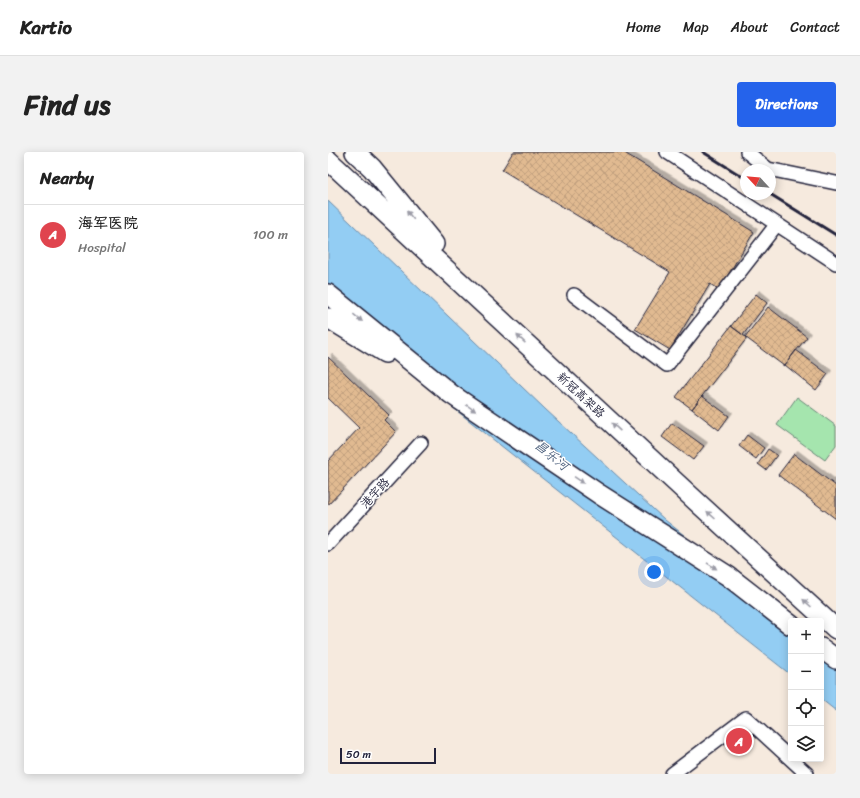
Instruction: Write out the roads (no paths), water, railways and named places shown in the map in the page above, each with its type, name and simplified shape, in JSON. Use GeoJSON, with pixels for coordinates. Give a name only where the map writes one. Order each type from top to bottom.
{"type":"FeatureCollection","features":[{"type":"Feature","properties":{"kind":"highway"},"geometry":{"type":"LineString","coordinates":[[355,152],[372,168],[479,300]]}},
{"type":"Feature","properties":{"kind":"highway","name":"新冠高架路"},"geometry":{"type":"LineString","coordinates":[[328,160],[836,629]]}},
{"type":"Feature","properties":{"kind":"highway"},"geometry":{"type":"LineString","coordinates":[[328,294],[451,394]]}},
{"type":"Feature","properties":{"kind":"highway"},"geometry":{"type":"LineString","coordinates":[[328,318],[451,394],[599,494],[728,576],[788,623]]}},
{"type":"Feature","properties":{"kind":"highway"},"geometry":{"type":"LineString","coordinates":[[824,650],[836,659]]}},
{"type":"Feature","properties":{"kind":"lane"},"geometry":{"type":"LineString","coordinates":[[667,152],[836,263]]}},
{"type":"Feature","properties":{"kind":"lane"},"geometry":{"type":"LineString","coordinates":[[747,152],[768,168],[836,183]]}},
{"type":"Feature","properties":{"kind":"lane"},"geometry":{"type":"LineString","coordinates":[[574,295],[667,365],[777,224]]}},
{"type":"Feature","properties":{"kind":"lane","name":"港宇路"},"geometry":{"type":"LineString","coordinates":[[328,544],[422,443]]}},
{"type":"Feature","properties":{"kind":"lane"},"geometry":{"type":"LineString","coordinates":[[672,774],[746,718],[807,774]]}},
{"type":"Feature","properties":{"kind":"water","name":"昌乐河"},"geometry":{"type":"Polygon","coordinates":[[[328,201],[545,409],[665,520],[788,618],[788,673],[409,373],[328,296],[328,201]]]}},
{"type":"Feature","properties":{"kind":"water"},"geometry":{"type":"Polygon","coordinates":[[[824,646],[836,655],[836,711],[824,701],[824,646]]]}},
{"type":"Feature","properties":{"kind":"railway"},"geometry":{"type":"LineString","coordinates":[[703,152],[740,175]]}},
{"type":"Feature","properties":{"kind":"railway"},"geometry":{"type":"LineString","coordinates":[[776,198],[836,235]]}},
{"type":"Feature","properties":{"kind":"place","name":"海军医院"},"geometry":{"type":"Point","coordinates":[739,741]}}]}
